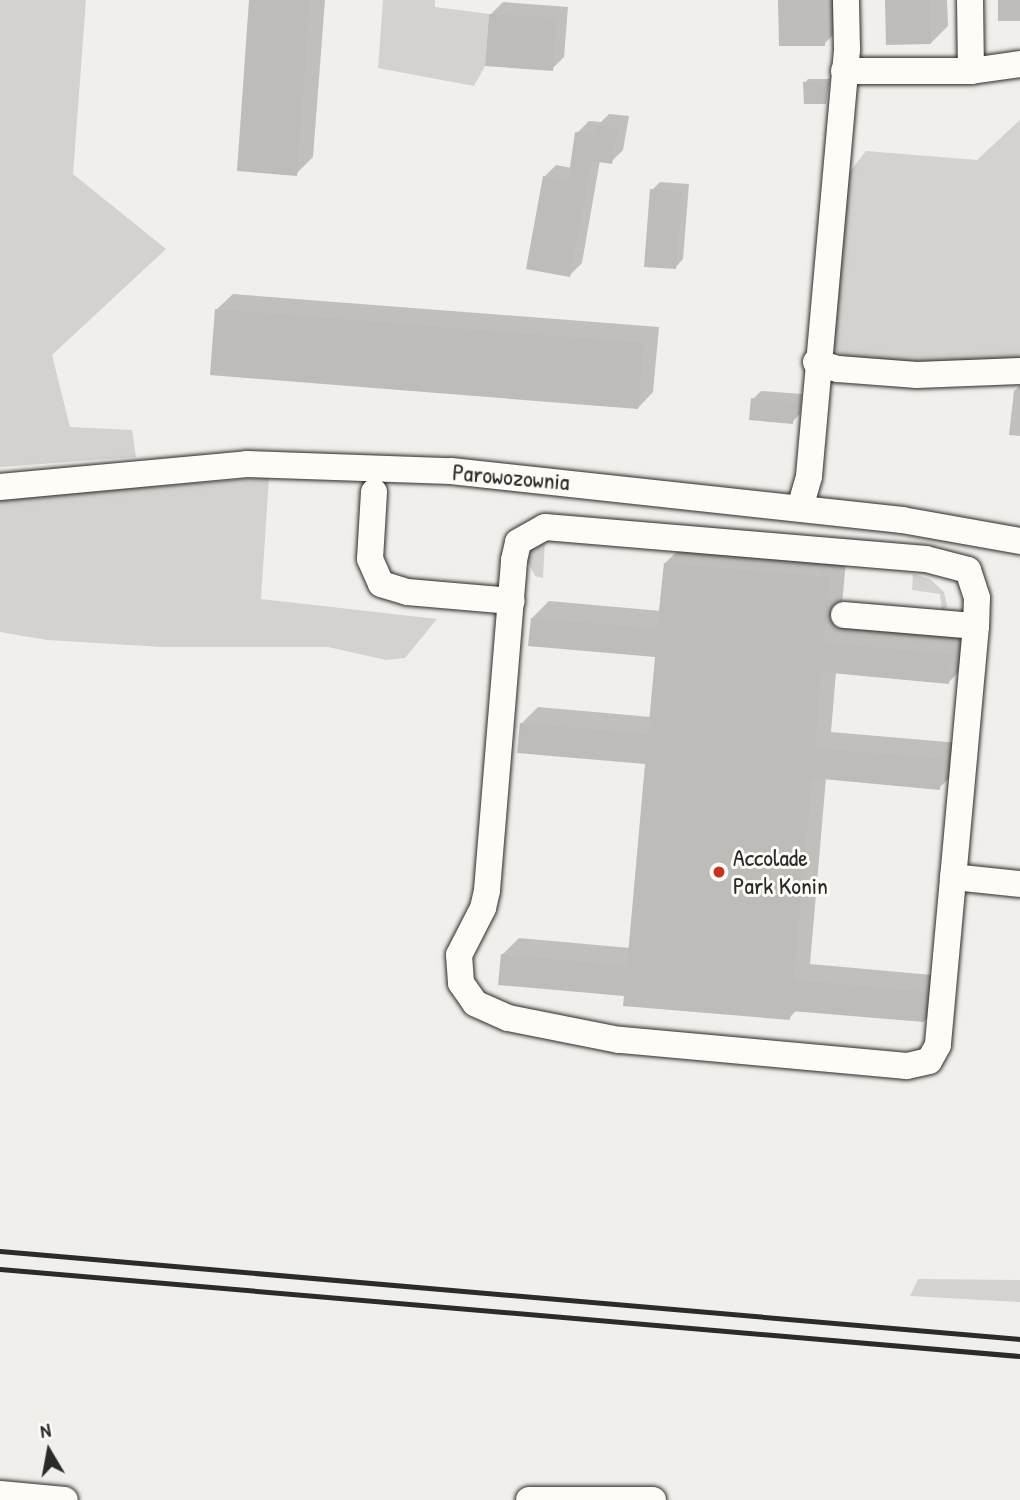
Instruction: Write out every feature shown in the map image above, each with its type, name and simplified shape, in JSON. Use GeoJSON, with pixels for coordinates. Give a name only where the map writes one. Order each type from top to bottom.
{"type":"FeatureCollection","features":[{"type":"Feature","properties":{"kind":"street"},"geometry":{"type":"LineString","coordinates":[[800,508],[809,476],[816,362],[845,71],[846,0]]}},
{"type":"Feature","properties":{"kind":"street"},"geometry":{"type":"LineString","coordinates":[[970,0],[971,71]]}},
{"type":"Feature","properties":{"kind":"street"},"geometry":{"type":"LineString","coordinates":[[845,71],[971,71],[1020,64]]}},
{"type":"Feature","properties":{"kind":"street"},"geometry":{"type":"LineString","coordinates":[[816,362],[838,369],[917,375],[1020,371]]}},
{"type":"Feature","properties":{"kind":"street","name":"Parowozownia"},"geometry":{"type":"LineString","coordinates":[[0,486],[257,463],[451,471],[902,520],[1020,541]]}},
{"type":"Feature","properties":{"kind":"street"},"geometry":{"type":"LineString","coordinates":[[374,492],[370,559],[381,584],[407,592],[512,601]]}},
{"type":"Feature","properties":{"kind":"street"},"geometry":{"type":"LineString","coordinates":[[555,526],[941,560],[968,570],[972,578],[976,626],[938,1045],[929,1061],[919,1065],[620,1040],[508,1018],[475,1003],[461,983],[459,955],[483,908],[487,890],[512,601],[518,542],[536,529],[555,526]]}},
{"type":"Feature","properties":{"kind":"street"},"geometry":{"type":"LineString","coordinates":[[844,615],[976,626]]}},
{"type":"Feature","properties":{"kind":"street"},"geometry":{"type":"LineString","coordinates":[[953,877],[1020,884]]}},
{"type":"Feature","properties":{"kind":"street"},"geometry":{"type":"LineString","coordinates":[[0,1494],[65,1500]]}},
{"type":"Feature","properties":{"kind":"street"},"geometry":{"type":"LineString","coordinates":[[529,1500],[653,1500]]}},
{"type":"Feature","properties":{"kind":"shaded area"},"geometry":{"type":"Polygon","coordinates":[[[0,0],[86,0],[73,174],[166,249],[52,355],[70,427],[132,430],[136,457],[0,467],[0,0]]]}},
{"type":"Feature","properties":{"kind":"shaded area"},"geometry":{"type":"Polygon","coordinates":[[[383,0],[435,0],[435,7],[489,14],[485,66],[474,86],[378,68],[383,0]]]}},
{"type":"Feature","properties":{"kind":"shaded area"},"geometry":{"type":"Polygon","coordinates":[[[1020,120],[1020,362],[919,364],[848,358],[831,348],[848,174],[866,151],[977,160],[1020,120]]]}},
{"type":"Feature","properties":{"kind":"shaded area"},"geometry":{"type":"Polygon","coordinates":[[[269,477],[261,599],[437,619],[405,658],[386,660],[328,647],[162,647],[47,640],[0,632],[0,499],[269,477]]]}},
{"type":"Feature","properties":{"kind":"shaded area"},"geometry":{"type":"Polygon","coordinates":[[[545,540],[543,578],[535,576],[527,560],[533,544],[545,540]]]}},
{"type":"Feature","properties":{"kind":"shaded area"},"geometry":{"type":"Polygon","coordinates":[[[913,574],[930,579],[944,592],[947,606],[942,613],[940,594],[912,590],[913,574]]]}},
{"type":"Feature","properties":{"kind":"shaded area"},"geometry":{"type":"Polygon","coordinates":[[[918,1279],[1020,1280],[1020,1302],[910,1296],[918,1279]]]}},
{"type":"Feature","properties":{"kind":"building"},"geometry":{"type":"Polygon","coordinates":[[[249,0],[310,0],[297,176],[237,171],[249,0]]]}},
{"type":"Feature","properties":{"kind":"building"},"geometry":{"type":"Polygon","coordinates":[[[778,0],[824,0],[825,46],[779,46],[778,0]]]}},
{"type":"Feature","properties":{"kind":"building"},"geometry":{"type":"Polygon","coordinates":[[[885,0],[931,0],[931,44],[886,45],[885,0]]]}},
{"type":"Feature","properties":{"kind":"building"},"geometry":{"type":"Polygon","coordinates":[[[998,0],[1020,0],[1020,21],[998,21],[998,0]]]}},
{"type":"Feature","properties":{"kind":"building"},"geometry":{"type":"Polygon","coordinates":[[[489,14],[557,18],[553,71],[485,66],[489,14]]]}},
{"type":"Feature","properties":{"kind":"building"},"geometry":{"type":"Polygon","coordinates":[[[828,81],[826,104],[804,104],[803,82],[828,81]]]}},
{"type":"Feature","properties":{"kind":"building"},"geometry":{"type":"Polygon","coordinates":[[[596,125],[618,128],[612,164],[592,161],[570,277],[526,269],[543,176],[568,181],[575,132],[594,134],[596,125]]]}},
{"type":"Feature","properties":{"kind":"building"},"geometry":{"type":"Polygon","coordinates":[[[650,189],[682,192],[676,269],[644,267],[650,189]]]}},
{"type":"Feature","properties":{"kind":"building"},"geometry":{"type":"Polygon","coordinates":[[[215,309],[644,343],[638,409],[210,375],[215,309]]]}},
{"type":"Feature","properties":{"kind":"building"},"geometry":{"type":"Polygon","coordinates":[[[751,398],[795,402],[793,424],[749,420],[751,398]]]}},
{"type":"Feature","properties":{"kind":"building","name":"Accolade Park Konin"},"geometry":{"type":"Polygon","coordinates":[[[664,563],[830,577],[824,643],[952,654],[949,684],[821,672],[815,748],[943,759],[940,790],[812,778],[794,980],[927,992],[924,1022],[791,1011],[790,1020],[623,1006],[624,996],[498,985],[501,954],[627,966],[645,764],[517,753],[520,723],[648,734],[655,657],[528,646],[531,618],[657,629],[664,563]]]}},
{"type":"Feature","properties":{"kind":"railway"},"geometry":{"type":"LineString","coordinates":[[0,1251],[1020,1339]]}},
{"type":"Feature","properties":{"kind":"railway"},"geometry":{"type":"LineString","coordinates":[[0,1269],[1020,1356]]}},
{"type":"Feature","properties":{"kind":"place","name":"Accolade Park Konin"},"geometry":{"type":"Point","coordinates":[719,872]}}]}
